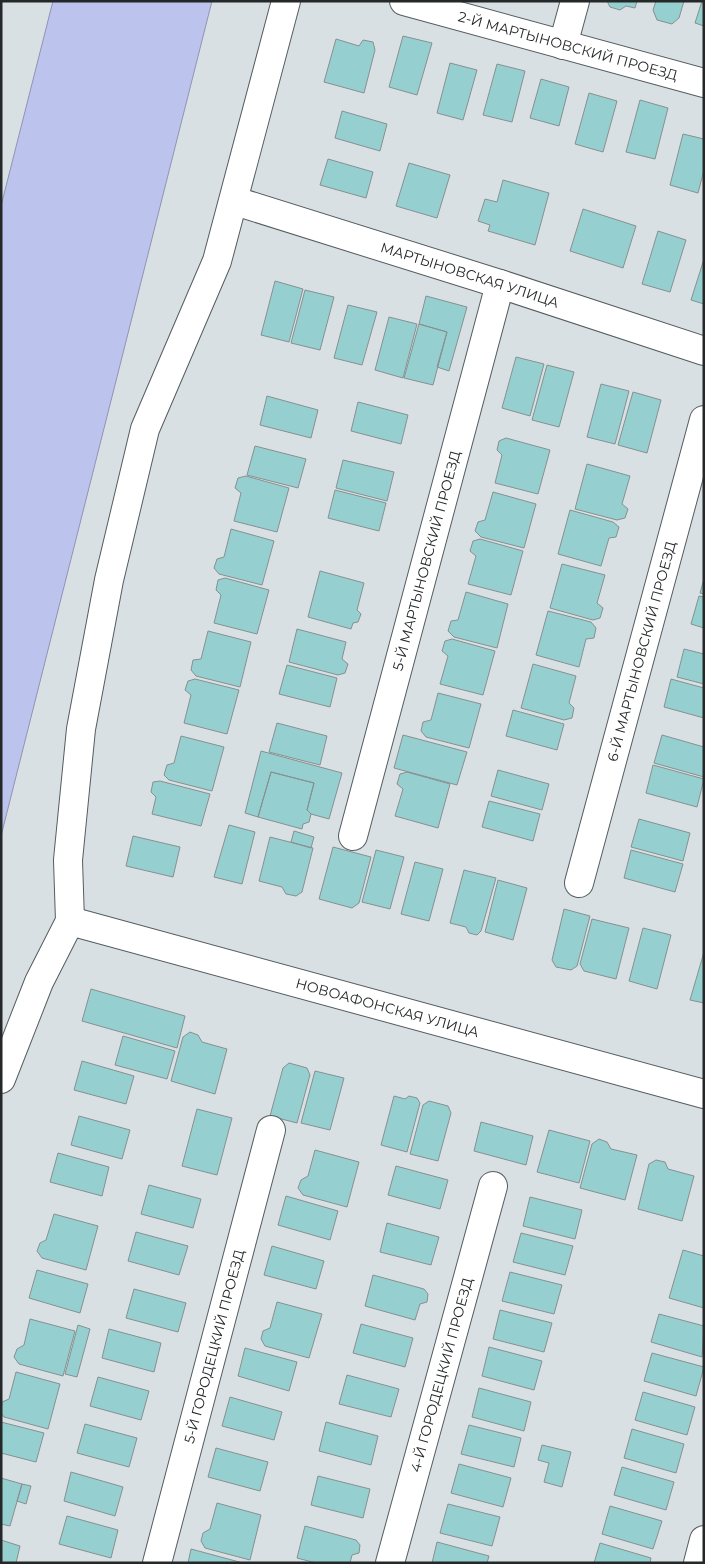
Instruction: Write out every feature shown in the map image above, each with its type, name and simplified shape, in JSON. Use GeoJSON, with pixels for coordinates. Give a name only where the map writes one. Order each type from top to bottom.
{"type":"FeatureCollection","features":[{"type":"Feature","properties":{"kind":"street"},"geometry":{"type":"LineString","coordinates":[[1,1080],[39,982],[70,922],[68,860],[80,729],[110,580],[145,429],[217,261],[235,201],[286,1]]}},
{"type":"Feature","properties":{"kind":"street","name":"2-Й МАРТЫНОВСКИЙ ПРОЕЗД"},"geometry":{"type":"LineString","coordinates":[[404,1],[704,83]]}},
{"type":"Feature","properties":{"kind":"street"},"geometry":{"type":"LineString","coordinates":[[563,45],[575,1]]}},
{"type":"Feature","properties":{"kind":"street","name":"МАРТЫНОВСКАЯ УЛИЦА"},"geometry":{"type":"LineString","coordinates":[[235,201],[500,284],[704,351]]}},
{"type":"Feature","properties":{"kind":"street","name":"5-Й МАРТЫНОВСКИЙ ПРОЕЗД"},"geometry":{"type":"LineString","coordinates":[[353,836],[500,284]]}},
{"type":"Feature","properties":{"kind":"street","name":"6-Й МАРТЫНОВСКИЙ ПРОЕЗД"},"geometry":{"type":"LineString","coordinates":[[579,883],[704,420]]}},
{"type":"Feature","properties":{"kind":"street","name":"НОВОАФОНСКАЯ УЛИЦА"},"geometry":{"type":"LineString","coordinates":[[70,922],[704,1094]]}},
{"type":"Feature","properties":{"kind":"street","name":"5-Й ГОРОДЕЦКИЙ ПРОЕЗД"},"geometry":{"type":"LineString","coordinates":[[157,1563],[271,1130]]}},
{"type":"Feature","properties":{"kind":"street","name":"4-Й ГОРОДЕЦКИЙ ПРОЕЗД"},"geometry":{"type":"LineString","coordinates":[[390,1563],[493,1186]]}},
{"type":"Feature","properties":{"kind":"street"},"geometry":{"type":"LineString","coordinates":[[698,1563],[704,1540]]}},
{"type":"Feature","properties":{"kind":"water"},"geometry":{"type":"Polygon","coordinates":[[[53,1],[212,1],[1,836],[1,206],[53,1]]]}},
{"type":"Feature","properties":{"kind":"building"},"geometry":{"type":"Polygon","coordinates":[[[607,1],[637,1],[635,8],[626,6],[620,10],[610,7],[607,1]]]}},
{"type":"Feature","properties":{"kind":"building"},"geometry":{"type":"Polygon","coordinates":[[[656,1],[684,1],[679,18],[672,24],[657,20],[653,10],[656,1]]]}},
{"type":"Feature","properties":{"kind":"building"},"geometry":{"type":"Polygon","coordinates":[[[702,1],[704,1],[704,26],[695,23],[702,1]]]}},
{"type":"Feature","properties":{"kind":"building"},"geometry":{"type":"Polygon","coordinates":[[[403,36],[432,43],[417,95],[389,87],[403,36]]]}},
{"type":"Feature","properties":{"kind":"building"},"geometry":{"type":"Polygon","coordinates":[[[336,39],[359,46],[363,40],[373,42],[375,50],[364,93],[324,82],[336,39]]]}},
{"type":"Feature","properties":{"kind":"building"},"geometry":{"type":"Polygon","coordinates":[[[450,63],[477,70],[463,120],[437,113],[450,63]]]}},
{"type":"Feature","properties":{"kind":"building"},"geometry":{"type":"Polygon","coordinates":[[[497,64],[525,71],[512,122],[483,115],[497,64]]]}},
{"type":"Feature","properties":{"kind":"building"},"geometry":{"type":"Polygon","coordinates":[[[541,79],[569,87],[559,126],[530,118],[541,79]]]}},
{"type":"Feature","properties":{"kind":"building"},"geometry":{"type":"Polygon","coordinates":[[[589,93],[617,101],[603,152],[575,144],[589,93]]]}},
{"type":"Feature","properties":{"kind":"building"},"geometry":{"type":"Polygon","coordinates":[[[640,100],[668,108],[655,159],[626,152],[640,100]]]}},
{"type":"Feature","properties":{"kind":"building"},"geometry":{"type":"Polygon","coordinates":[[[342,111],[387,124],[380,151],[335,138],[342,111]]]}},
{"type":"Feature","properties":{"kind":"building"},"geometry":{"type":"Polygon","coordinates":[[[683,134],[704,139],[704,170],[698,193],[670,185],[683,134]]]}},
{"type":"Feature","properties":{"kind":"building"},"geometry":{"type":"Polygon","coordinates":[[[328,159],[373,172],[366,198],[320,185],[328,159]]]}},
{"type":"Feature","properties":{"kind":"building"},"geometry":{"type":"Polygon","coordinates":[[[409,163],[450,175],[437,218],[396,206],[409,163]]]}},
{"type":"Feature","properties":{"kind":"building"},"geometry":{"type":"Polygon","coordinates":[[[503,180],[549,193],[535,245],[488,231],[490,225],[478,221],[485,199],[497,202],[503,180]]]}},
{"type":"Feature","properties":{"kind":"building"},"geometry":{"type":"Polygon","coordinates":[[[583,209],[636,226],[623,268],[570,251],[583,209]]]}},
{"type":"Feature","properties":{"kind":"building"},"geometry":{"type":"Polygon","coordinates":[[[658,231],[686,240],[670,292],[642,284],[658,231]]]}},
{"type":"Feature","properties":{"kind":"building"},"geometry":{"type":"Polygon","coordinates":[[[704,259],[704,304],[691,300],[704,259]]]}},
{"type":"Feature","properties":{"kind":"building"},"geometry":{"type":"Polygon","coordinates":[[[275,281],[303,289],[289,342],[261,335],[275,281]]]}},
{"type":"Feature","properties":{"kind":"building"},"geometry":{"type":"Polygon","coordinates":[[[305,290],[334,297],[320,350],[291,343],[305,290]]]}},
{"type":"Feature","properties":{"kind":"building"},"geometry":{"type":"Polygon","coordinates":[[[426,296],[467,307],[449,371],[437,367],[447,332],[419,324],[426,296]]]}},
{"type":"Feature","properties":{"kind":"building"},"geometry":{"type":"Polygon","coordinates":[[[348,305],[377,312],[362,365],[334,358],[348,305]]]}},
{"type":"Feature","properties":{"kind":"building"},"geometry":{"type":"Polygon","coordinates":[[[389,317],[417,324],[403,378],[375,370],[389,317]]]}},
{"type":"Feature","properties":{"kind":"building"},"geometry":{"type":"Polygon","coordinates":[[[419,324],[447,332],[433,385],[404,378],[419,324]]]}},
{"type":"Feature","properties":{"kind":"building"},"geometry":{"type":"Polygon","coordinates":[[[516,357],[544,364],[530,416],[502,408],[516,357]]]}},
{"type":"Feature","properties":{"kind":"building"},"geometry":{"type":"Polygon","coordinates":[[[547,365],[574,372],[559,427],[532,420],[547,365]]]}},
{"type":"Feature","properties":{"kind":"building"},"geometry":{"type":"Polygon","coordinates":[[[601,384],[629,391],[615,444],[587,437],[601,384]]]}},
{"type":"Feature","properties":{"kind":"building"},"geometry":{"type":"Polygon","coordinates":[[[633,392],[661,400],[647,453],[618,445],[633,392]]]}},
{"type":"Feature","properties":{"kind":"building"},"geometry":{"type":"Polygon","coordinates":[[[267,396],[318,410],[311,438],[260,425],[267,396]]]}},
{"type":"Feature","properties":{"kind":"building"},"geometry":{"type":"Polygon","coordinates":[[[358,402],[408,415],[401,444],[351,431],[358,402]]]}},
{"type":"Feature","properties":{"kind":"building"},"geometry":{"type":"Polygon","coordinates":[[[506,438],[550,450],[538,494],[495,483],[502,455],[497,450],[499,441],[506,438]]]}},
{"type":"Feature","properties":{"kind":"building"},"geometry":{"type":"Polygon","coordinates":[[[255,446],[306,459],[298,488],[247,475],[255,446]]]}},
{"type":"Feature","properties":{"kind":"building"},"geometry":{"type":"Polygon","coordinates":[[[343,460],[394,472],[387,501],[336,488],[343,460]]]}},
{"type":"Feature","properties":{"kind":"building"},"geometry":{"type":"Polygon","coordinates":[[[587,464],[630,476],[622,504],[628,509],[625,518],[617,520],[575,509],[587,464]]]}},
{"type":"Feature","properties":{"kind":"building"},"geometry":{"type":"Polygon","coordinates":[[[246,476],[289,488],[277,532],[234,521],[241,493],[235,488],[238,478],[246,476]]]}},
{"type":"Feature","properties":{"kind":"building"},"geometry":{"type":"Polygon","coordinates":[[[335,490],[386,503],[379,531],[328,518],[335,490]]]}},
{"type":"Feature","properties":{"kind":"building"},"geometry":{"type":"Polygon","coordinates":[[[493,492],[536,504],[524,548],[481,537],[475,531],[478,522],[485,520],[493,492]]]}},
{"type":"Feature","properties":{"kind":"building"},"geometry":{"type":"Polygon","coordinates":[[[570,510],[613,522],[619,527],[616,537],[609,538],[601,566],[558,554],[570,510]]]}},
{"type":"Feature","properties":{"kind":"building"},"geometry":{"type":"Polygon","coordinates":[[[231,529],[274,541],[262,585],[219,574],[214,568],[217,559],[224,557],[231,529]]]}},
{"type":"Feature","properties":{"kind":"building"},"geometry":{"type":"Polygon","coordinates":[[[480,539],[523,551],[511,595],[468,584],[476,556],[470,551],[473,541],[480,539]]]}},
{"type":"Feature","properties":{"kind":"building"},"geometry":{"type":"Polygon","coordinates":[[[562,564],[605,575],[597,603],[603,608],[600,618],[593,620],[550,608],[562,564]]]}},
{"type":"Feature","properties":{"kind":"building"},"geometry":{"type":"Polygon","coordinates":[[[320,571],[364,583],[357,610],[361,614],[358,622],[353,623],[351,629],[308,617],[320,571]]]}},
{"type":"Feature","properties":{"kind":"building"},"geometry":{"type":"Polygon","coordinates":[[[225,578],[269,590],[257,634],[214,623],[221,595],[216,590],[218,580],[225,578]]]}},
{"type":"Feature","properties":{"kind":"building"},"geometry":{"type":"Polygon","coordinates":[[[704,579],[704,594],[700,593],[704,579]]]}},
{"type":"Feature","properties":{"kind":"building"},"geometry":{"type":"Polygon","coordinates":[[[466,592],[508,604],[497,648],[454,637],[448,631],[451,621],[458,620],[466,592]]]}},
{"type":"Feature","properties":{"kind":"building"},"geometry":{"type":"Polygon","coordinates":[[[699,596],[704,597],[704,628],[691,624],[699,596]]]}},
{"type":"Feature","properties":{"kind":"building"},"geometry":{"type":"Polygon","coordinates":[[[548,611],[591,622],[596,628],[594,638],[586,639],[579,667],[536,655],[548,611]]]}},
{"type":"Feature","properties":{"kind":"building"},"geometry":{"type":"Polygon","coordinates":[[[297,629],[346,642],[342,659],[348,664],[345,673],[338,675],[289,662],[297,629]]]}},
{"type":"Feature","properties":{"kind":"building"},"geometry":{"type":"Polygon","coordinates":[[[208,631],[251,642],[240,687],[196,676],[191,670],[193,660],[201,659],[208,631]]]}},
{"type":"Feature","properties":{"kind":"building"},"geometry":{"type":"Polygon","coordinates":[[[452,639],[495,651],[483,695],[440,684],[448,656],[442,651],[445,641],[452,639]]]}},
{"type":"Feature","properties":{"kind":"building"},"geometry":{"type":"Polygon","coordinates":[[[684,649],[704,654],[704,684],[677,677],[684,649]]]}},
{"type":"Feature","properties":{"kind":"building"},"geometry":{"type":"Polygon","coordinates":[[[533,664],[576,676],[569,703],[574,708],[572,718],[564,720],[521,708],[533,664]]]}},
{"type":"Feature","properties":{"kind":"building"},"geometry":{"type":"Polygon","coordinates":[[[287,665],[337,678],[330,707],[279,694],[287,665]]]}},
{"type":"Feature","properties":{"kind":"building"},"geometry":{"type":"Polygon","coordinates":[[[195,679],[239,690],[227,734],[184,723],[191,695],[185,690],[188,681],[195,679]]]}},
{"type":"Feature","properties":{"kind":"building"},"geometry":{"type":"Polygon","coordinates":[[[671,679],[704,688],[704,718],[664,707],[671,679]]]}},
{"type":"Feature","properties":{"kind":"building"},"geometry":{"type":"Polygon","coordinates":[[[438,693],[481,704],[469,748],[426,737],[421,731],[423,722],[431,720],[438,693]]]}},
{"type":"Feature","properties":{"kind":"building"},"geometry":{"type":"Polygon","coordinates":[[[513,710],[564,724],[557,750],[506,736],[513,710]]]}},
{"type":"Feature","properties":{"kind":"building"},"geometry":{"type":"Polygon","coordinates":[[[277,723],[327,736],[320,765],[269,752],[277,723]]]}},
{"type":"Feature","properties":{"kind":"building"},"geometry":{"type":"Polygon","coordinates":[[[403,735],[467,752],[457,785],[394,768],[403,735]]]}},
{"type":"Feature","properties":{"kind":"building"},"geometry":{"type":"Polygon","coordinates":[[[662,735],[704,747],[704,777],[654,763],[662,735]]]}},
{"type":"Feature","properties":{"kind":"building"},"geometry":{"type":"Polygon","coordinates":[[[181,736],[224,747],[212,791],[169,780],[164,775],[167,765],[174,763],[181,736]]]}},
{"type":"Feature","properties":{"kind":"building"},"geometry":{"type":"Polygon","coordinates":[[[261,751],[342,773],[329,819],[311,814],[307,810],[314,783],[271,772],[258,817],[245,813],[261,751]]]}},
{"type":"Feature","properties":{"kind":"building"},"geometry":{"type":"Polygon","coordinates":[[[653,765],[704,779],[697,807],[646,793],[653,765]]]}},
{"type":"Feature","properties":{"kind":"building"},"geometry":{"type":"Polygon","coordinates":[[[498,770],[549,784],[542,810],[491,796],[498,770]]]}},
{"type":"Feature","properties":{"kind":"building"},"geometry":{"type":"Polygon","coordinates":[[[271,772],[314,783],[307,810],[311,814],[309,822],[303,824],[302,829],[258,817],[271,772]]]}},
{"type":"Feature","properties":{"kind":"building"},"geometry":{"type":"Polygon","coordinates":[[[407,772],[450,784],[438,828],[395,816],[403,789],[397,784],[400,774],[407,772]]]}},
{"type":"Feature","properties":{"kind":"building"},"geometry":{"type":"Polygon","coordinates":[[[160,781],[210,794],[201,826],[152,814],[156,797],[151,792],[153,782],[160,781]]]}},
{"type":"Feature","properties":{"kind":"building"},"geometry":{"type":"Polygon","coordinates":[[[489,801],[540,814],[533,841],[482,827],[489,801]]]}},
{"type":"Feature","properties":{"kind":"building"},"geometry":{"type":"Polygon","coordinates":[[[639,819],[690,833],[683,861],[631,847],[639,819]]]}},
{"type":"Feature","properties":{"kind":"building"},"geometry":{"type":"Polygon","coordinates":[[[229,825],[255,832],[242,884],[214,877],[229,825]]]}},
{"type":"Feature","properties":{"kind":"building"},"geometry":{"type":"Polygon","coordinates":[[[294,831],[314,837],[311,848],[291,842],[294,831]]]}},
{"type":"Feature","properties":{"kind":"building"},"geometry":{"type":"Polygon","coordinates":[[[133,836],[180,847],[173,877],[126,866],[133,836]]]}},
{"type":"Feature","properties":{"kind":"building"},"geometry":{"type":"Polygon","coordinates":[[[270,837],[313,848],[302,892],[296,896],[286,894],[282,887],[259,881],[270,837]]]}},
{"type":"Feature","properties":{"kind":"building"},"geometry":{"type":"Polygon","coordinates":[[[333,847],[371,857],[359,903],[352,908],[319,899],[333,847]]]}},
{"type":"Feature","properties":{"kind":"building"},"geometry":{"type":"Polygon","coordinates":[[[376,850],[404,857],[390,909],[362,902],[376,850]]]}},
{"type":"Feature","properties":{"kind":"building"},"geometry":{"type":"Polygon","coordinates":[[[631,850],[683,864],[675,892],[624,878],[631,850]]]}},
{"type":"Feature","properties":{"kind":"building"},"geometry":{"type":"Polygon","coordinates":[[[415,862],[443,869],[429,921],[401,914],[415,862]]]}},
{"type":"Feature","properties":{"kind":"building"},"geometry":{"type":"Polygon","coordinates":[[[464,870],[496,878],[481,931],[477,935],[469,933],[466,927],[450,923],[464,870]]]}},
{"type":"Feature","properties":{"kind":"building"},"geometry":{"type":"Polygon","coordinates":[[[498,880],[527,888],[513,940],[485,932],[498,880]]]}},
{"type":"Feature","properties":{"kind":"building"},"geometry":{"type":"Polygon","coordinates":[[[564,909],[590,916],[577,966],[571,970],[556,967],[552,960],[564,909]]]}},
{"type":"Feature","properties":{"kind":"building"},"geometry":{"type":"Polygon","coordinates":[[[592,919],[629,928],[616,979],[584,971],[580,964],[592,919]]]}},
{"type":"Feature","properties":{"kind":"building"},"geometry":{"type":"Polygon","coordinates":[[[643,928],[671,935],[657,989],[629,981],[643,928]]]}},
{"type":"Feature","properties":{"kind":"building"},"geometry":{"type":"Polygon","coordinates":[[[704,952],[704,1003],[690,1000],[704,952]]]}},
{"type":"Feature","properties":{"kind":"building"},"geometry":{"type":"Polygon","coordinates":[[[91,989],[185,1016],[177,1048],[82,1021],[91,989]]]}},
{"type":"Feature","properties":{"kind":"building"},"geometry":{"type":"Polygon","coordinates":[[[190,1032],[198,1035],[202,1042],[227,1049],[215,1094],[171,1081],[183,1037],[190,1032]]]}},
{"type":"Feature","properties":{"kind":"building"},"geometry":{"type":"Polygon","coordinates":[[[123,1036],[175,1051],[167,1079],[115,1065],[123,1036]]]}},
{"type":"Feature","properties":{"kind":"building"},"geometry":{"type":"Polygon","coordinates":[[[82,1061],[134,1076],[126,1104],[74,1090],[82,1061]]]}},
{"type":"Feature","properties":{"kind":"building"},"geometry":{"type":"Polygon","coordinates":[[[289,1063],[307,1068],[310,1075],[297,1123],[270,1116],[283,1068],[289,1063]]]}},
{"type":"Feature","properties":{"kind":"building"},"geometry":{"type":"Polygon","coordinates":[[[315,1071],[344,1078],[330,1130],[301,1123],[315,1071]]]}},
{"type":"Feature","properties":{"kind":"building"},"geometry":{"type":"Polygon","coordinates":[[[394,1096],[405,1099],[409,1096],[417,1098],[420,1103],[407,1152],[381,1145],[394,1096]]]}},
{"type":"Feature","properties":{"kind":"building"},"geometry":{"type":"Polygon","coordinates":[[[429,1101],[448,1106],[451,1113],[438,1161],[410,1154],[423,1105],[429,1101]]]}},
{"type":"Feature","properties":{"kind":"building"},"geometry":{"type":"Polygon","coordinates":[[[197,1109],[232,1118],[217,1175],[182,1166],[197,1109]]]}},
{"type":"Feature","properties":{"kind":"building"},"geometry":{"type":"Polygon","coordinates":[[[79,1116],[130,1130],[122,1159],[71,1145],[79,1116]]]}},
{"type":"Feature","properties":{"kind":"building"},"geometry":{"type":"Polygon","coordinates":[[[481,1122],[533,1136],[526,1165],[474,1151],[481,1122]]]}},
{"type":"Feature","properties":{"kind":"building"},"geometry":{"type":"Polygon","coordinates":[[[549,1130],[590,1141],[579,1183],[537,1172],[549,1130]]]}},
{"type":"Feature","properties":{"kind":"building"},"geometry":{"type":"Polygon","coordinates":[[[599,1139],[607,1142],[611,1149],[637,1155],[625,1200],[580,1188],[592,1144],[599,1139]]]}},
{"type":"Feature","properties":{"kind":"building"},"geometry":{"type":"Polygon","coordinates":[[[315,1150],[359,1162],[347,1207],[303,1195],[298,1188],[301,1180],[308,1176],[315,1150]]]}},
{"type":"Feature","properties":{"kind":"building"},"geometry":{"type":"Polygon","coordinates":[[[58,1153],[109,1167],[102,1196],[50,1182],[58,1153]]]}},
{"type":"Feature","properties":{"kind":"building"},"geometry":{"type":"Polygon","coordinates":[[[656,1160],[665,1162],[668,1169],[694,1176],[682,1221],[638,1209],[649,1164],[656,1160]]]}},
{"type":"Feature","properties":{"kind":"building"},"geometry":{"type":"Polygon","coordinates":[[[396,1166],[448,1180],[440,1209],[388,1195],[396,1166]]]}},
{"type":"Feature","properties":{"kind":"building"},"geometry":{"type":"Polygon","coordinates":[[[149,1185],[201,1199],[193,1228],[141,1214],[149,1185]]]}},
{"type":"Feature","properties":{"kind":"building"},"geometry":{"type":"Polygon","coordinates":[[[286,1196],[338,1211],[330,1240],[278,1225],[286,1196]]]}},
{"type":"Feature","properties":{"kind":"building"},"geometry":{"type":"Polygon","coordinates":[[[530,1197],[582,1210],[575,1239],[523,1226],[530,1197]]]}},
{"type":"Feature","properties":{"kind":"building"},"geometry":{"type":"Polygon","coordinates":[[[54,1214],[98,1226],[86,1270],[42,1258],[37,1251],[40,1243],[46,1240],[54,1214]]]}},
{"type":"Feature","properties":{"kind":"building"},"geometry":{"type":"Polygon","coordinates":[[[387,1223],[439,1237],[431,1265],[380,1252],[387,1223]]]}},
{"type":"Feature","properties":{"kind":"building"},"geometry":{"type":"Polygon","coordinates":[[[136,1232],[188,1246],[179,1275],[128,1261],[136,1232]]]}},
{"type":"Feature","properties":{"kind":"building"},"geometry":{"type":"Polygon","coordinates":[[[521,1233],[573,1246],[565,1275],[513,1262],[521,1233]]]}},
{"type":"Feature","properties":{"kind":"building"},"geometry":{"type":"Polygon","coordinates":[[[272,1246],[324,1261],[316,1289],[264,1275],[272,1246]]]}},
{"type":"Feature","properties":{"kind":"building"},"geometry":{"type":"Polygon","coordinates":[[[683,1250],[704,1256],[704,1308],[669,1298],[683,1250]]]}},
{"type":"Feature","properties":{"kind":"building"},"geometry":{"type":"Polygon","coordinates":[[[37,1270],[88,1284],[80,1313],[29,1298],[37,1270]]]}},
{"type":"Feature","properties":{"kind":"building"},"geometry":{"type":"Polygon","coordinates":[[[510,1272],[562,1285],[554,1314],[502,1301],[510,1272]]]}},
{"type":"Feature","properties":{"kind":"building"},"geometry":{"type":"Polygon","coordinates":[[[373,1275],[424,1289],[428,1294],[427,1302],[420,1304],[415,1320],[365,1306],[373,1275]]]}},
{"type":"Feature","properties":{"kind":"building"},"geometry":{"type":"Polygon","coordinates":[[[134,1289],[186,1303],[178,1332],[126,1318],[134,1289]]]}},
{"type":"Feature","properties":{"kind":"building"},"geometry":{"type":"Polygon","coordinates":[[[277,1302],[322,1314],[309,1358],[265,1346],[261,1339],[263,1331],[270,1328],[277,1302]]]}},
{"type":"Feature","properties":{"kind":"building"},"geometry":{"type":"Polygon","coordinates":[[[500,1310],[552,1323],[544,1352],[493,1339],[500,1310]]]}},
{"type":"Feature","properties":{"kind":"building"},"geometry":{"type":"Polygon","coordinates":[[[659,1314],[704,1326],[702,1357],[651,1342],[659,1314]]]}},
{"type":"Feature","properties":{"kind":"building"},"geometry":{"type":"Polygon","coordinates":[[[30,1319],[75,1331],[63,1376],[19,1364],[14,1357],[17,1349],[24,1345],[30,1319]]]}},
{"type":"Feature","properties":{"kind":"building"},"geometry":{"type":"Polygon","coordinates":[[[361,1324],[413,1338],[405,1367],[353,1353],[361,1324]]]}},
{"type":"Feature","properties":{"kind":"building"},"geometry":{"type":"Polygon","coordinates":[[[78,1325],[90,1329],[77,1377],[65,1374],[78,1325]]]}},
{"type":"Feature","properties":{"kind":"building"},"geometry":{"type":"Polygon","coordinates":[[[109,1329],[161,1343],[154,1372],[102,1358],[109,1329]]]}},
{"type":"Feature","properties":{"kind":"building"},"geometry":{"type":"Polygon","coordinates":[[[489,1347],[542,1361],[534,1390],[482,1376],[489,1347]]]}},
{"type":"Feature","properties":{"kind":"building"},"geometry":{"type":"Polygon","coordinates":[[[245,1348],[297,1362],[289,1391],[238,1376],[245,1348]]]}},
{"type":"Feature","properties":{"kind":"building"},"geometry":{"type":"Polygon","coordinates":[[[652,1353],[704,1367],[696,1396],[644,1381],[652,1353]]]}},
{"type":"Feature","properties":{"kind":"building"},"geometry":{"type":"Polygon","coordinates":[[[16,1372],[60,1384],[48,1429],[4,1417],[1,1413],[2,1402],[9,1399],[16,1372]]]}},
{"type":"Feature","properties":{"kind":"building"},"geometry":{"type":"Polygon","coordinates":[[[347,1375],[399,1389],[391,1417],[339,1404],[347,1375]]]}},
{"type":"Feature","properties":{"kind":"building"},"geometry":{"type":"Polygon","coordinates":[[[98,1377],[149,1391],[141,1420],[90,1406],[98,1377]]]}},
{"type":"Feature","properties":{"kind":"building"},"geometry":{"type":"Polygon","coordinates":[[[479,1388],[531,1402],[524,1431],[472,1417],[479,1388]]]}},
{"type":"Feature","properties":{"kind":"building"},"geometry":{"type":"Polygon","coordinates":[[[643,1392],[695,1407],[687,1435],[635,1420],[643,1392]]]}},
{"type":"Feature","properties":{"kind":"building"},"geometry":{"type":"Polygon","coordinates":[[[230,1397],[282,1412],[274,1440],[222,1426],[230,1397]]]}},
{"type":"Feature","properties":{"kind":"building"},"geometry":{"type":"Polygon","coordinates":[[[1,1422],[44,1433],[36,1462],[1,1453],[1,1422]]]}},
{"type":"Feature","properties":{"kind":"building"},"geometry":{"type":"Polygon","coordinates":[[[326,1422],[378,1436],[371,1465],[319,1451],[326,1422]]]}},
{"type":"Feature","properties":{"kind":"building"},"geometry":{"type":"Polygon","coordinates":[[[85,1424],[137,1438],[129,1467],[77,1453],[85,1424]]]}},
{"type":"Feature","properties":{"kind":"building"},"geometry":{"type":"Polygon","coordinates":[[[469,1425],[521,1438],[514,1467],[461,1454],[469,1425]]]}},
{"type":"Feature","properties":{"kind":"building"},"geometry":{"type":"Polygon","coordinates":[[[632,1429],[684,1444],[676,1473],[624,1458],[632,1429]]]}},
{"type":"Feature","properties":{"kind":"building"},"geometry":{"type":"Polygon","coordinates":[[[542,1445],[571,1452],[562,1487],[544,1482],[549,1463],[538,1460],[542,1445]]]}},
{"type":"Feature","properties":{"kind":"building"},"geometry":{"type":"Polygon","coordinates":[[[216,1448],[268,1462],[260,1491],[208,1477],[216,1448]]]}},
{"type":"Feature","properties":{"kind":"building"},"geometry":{"type":"Polygon","coordinates":[[[459,1464],[511,1478],[503,1507],[451,1493],[459,1464]]]}},
{"type":"Feature","properties":{"kind":"building"},"geometry":{"type":"Polygon","coordinates":[[[622,1467],[674,1482],[666,1510],[614,1495],[622,1467]]]}},
{"type":"Feature","properties":{"kind":"building"},"geometry":{"type":"Polygon","coordinates":[[[71,1472],[123,1487],[115,1516],[64,1501],[71,1472]]]}},
{"type":"Feature","properties":{"kind":"building"},"geometry":{"type":"Polygon","coordinates":[[[318,1476],[370,1489],[363,1518],[311,1505],[318,1476]]]}},
{"type":"Feature","properties":{"kind":"building"},"geometry":{"type":"Polygon","coordinates":[[[1,1478],[22,1484],[10,1526],[1,1524],[1,1478]]]}},
{"type":"Feature","properties":{"kind":"building"},"geometry":{"type":"Polygon","coordinates":[[[22,1484],[31,1486],[26,1504],[17,1501],[22,1484]]]}},
{"type":"Feature","properties":{"kind":"building"},"geometry":{"type":"Polygon","coordinates":[[[217,1503],[261,1515],[250,1560],[205,1548],[201,1541],[203,1533],[210,1529],[217,1503]]]}},
{"type":"Feature","properties":{"kind":"building"},"geometry":{"type":"Polygon","coordinates":[[[448,1504],[500,1517],[492,1546],[440,1533],[448,1504]]]}},
{"type":"Feature","properties":{"kind":"building"},"geometry":{"type":"Polygon","coordinates":[[[610,1506],[662,1521],[653,1549],[602,1534],[610,1506]]]}},
{"type":"Feature","properties":{"kind":"building"},"geometry":{"type":"Polygon","coordinates":[[[67,1516],[118,1530],[111,1558],[59,1544],[67,1516]]]}},
{"type":"Feature","properties":{"kind":"building"},"geometry":{"type":"Polygon","coordinates":[[[305,1526],[356,1540],[360,1545],[359,1553],[352,1555],[350,1563],[316,1563],[297,1558],[305,1526]]]}},
{"type":"Feature","properties":{"kind":"building"},"geometry":{"type":"Polygon","coordinates":[[[1,1540],[20,1546],[16,1563],[1,1563],[1,1540]]]}},
{"type":"Feature","properties":{"kind":"building"},"geometry":{"type":"Polygon","coordinates":[[[437,1542],[489,1556],[487,1563],[432,1563],[437,1542]]]}},
{"type":"Feature","properties":{"kind":"building"},"geometry":{"type":"Polygon","coordinates":[[[600,1543],[651,1558],[650,1563],[594,1563],[600,1543]]]}},
{"type":"Feature","properties":{"kind":"building"},"geometry":{"type":"Polygon","coordinates":[[[191,1549],[243,1563],[188,1563],[191,1549]]]}}]}
